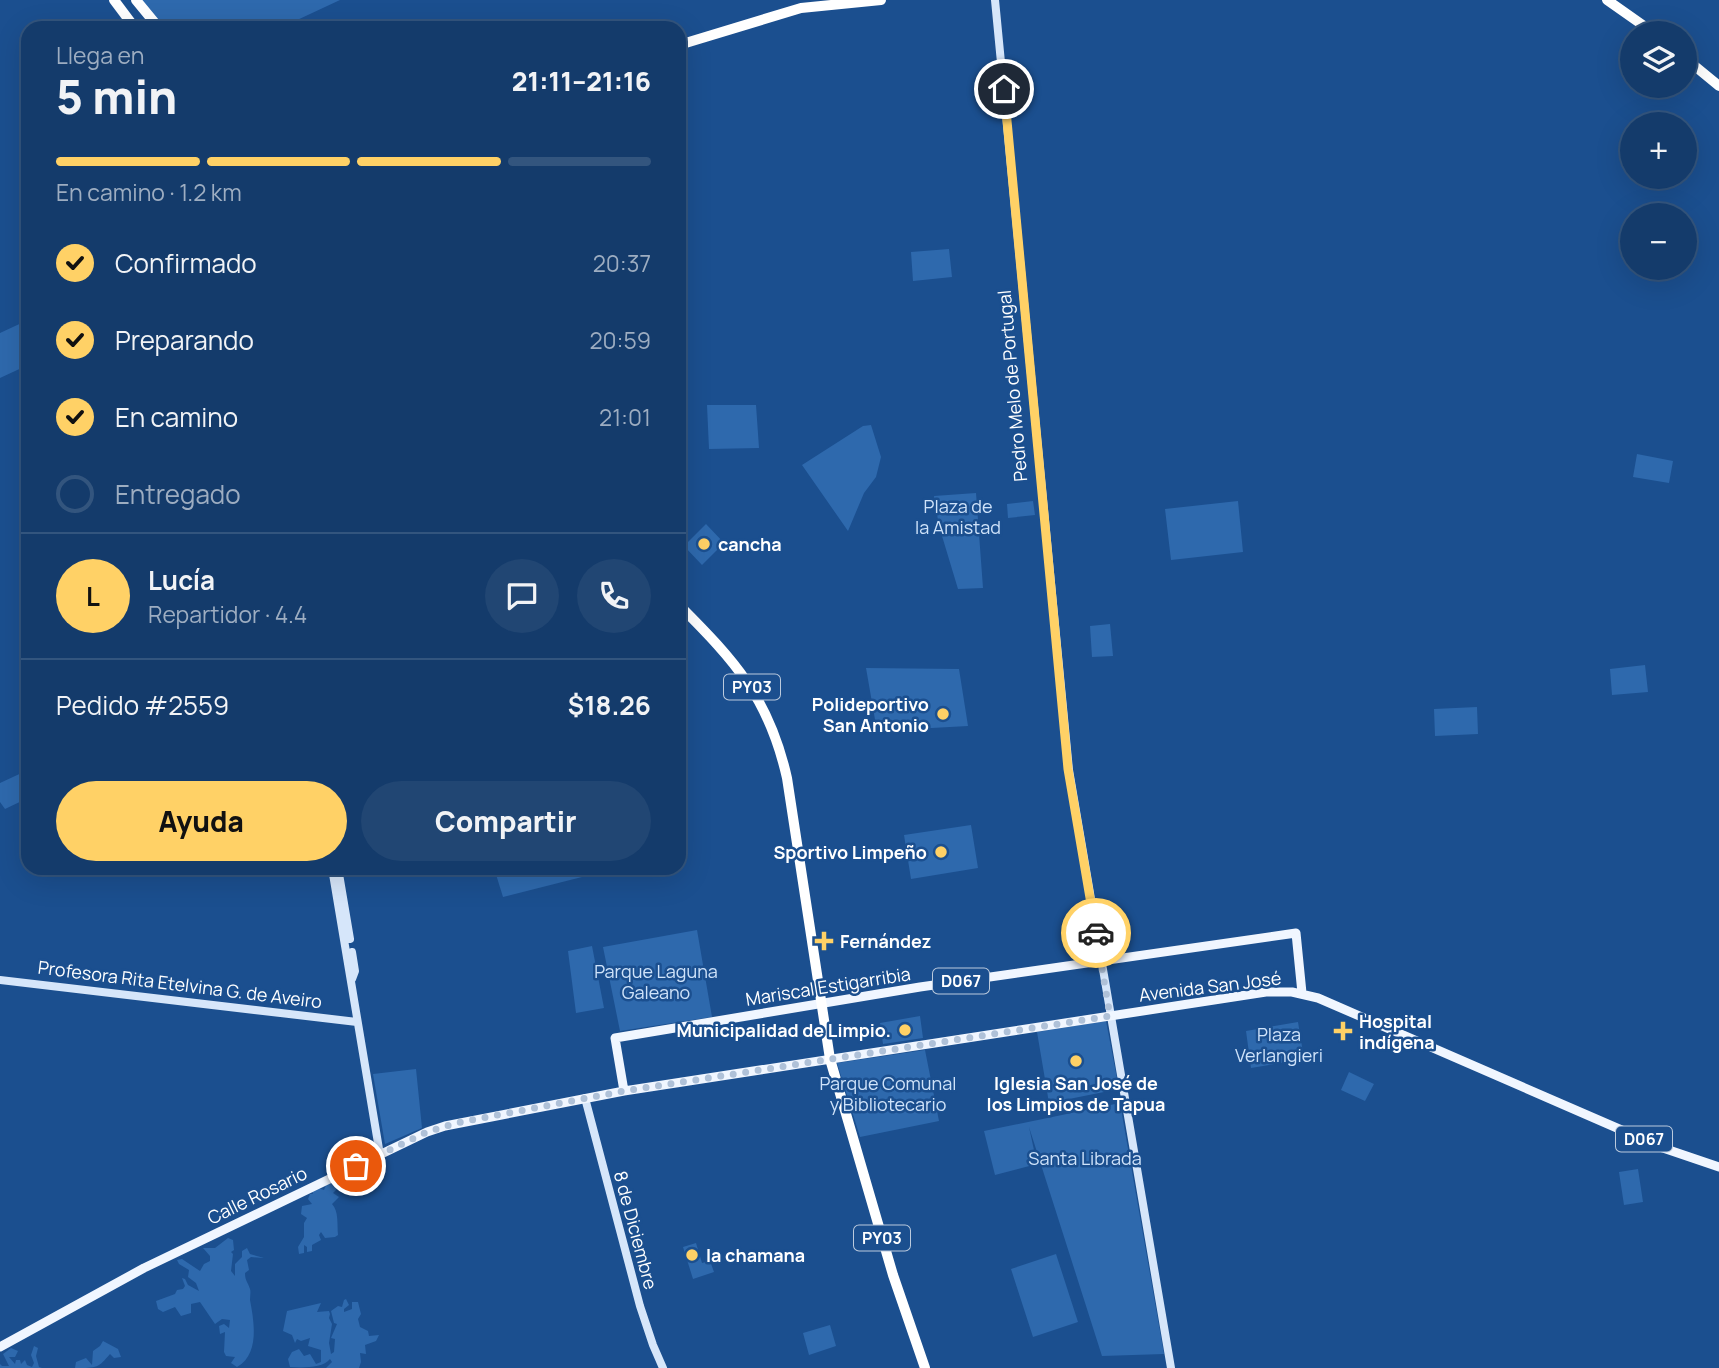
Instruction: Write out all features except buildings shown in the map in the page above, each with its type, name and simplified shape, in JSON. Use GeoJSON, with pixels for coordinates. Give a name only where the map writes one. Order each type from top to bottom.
{"type":"FeatureCollection","features":[{"type":"Feature","properties":{"kind":"highway"},"geometry":{"type":"LineString","coordinates":[[114,0],[130,21]]}},
{"type":"Feature","properties":{"kind":"highway"},"geometry":{"type":"LineString","coordinates":[[128,0],[144,21]]}},
{"type":"Feature","properties":{"kind":"highway"},"geometry":{"type":"LineString","coordinates":[[136,0],[153,21]]}},
{"type":"Feature","properties":{"kind":"highway"},"geometry":{"type":"LineString","coordinates":[[686,43],[801,8],[825,3],[881,0]]}},
{"type":"Feature","properties":{"kind":"highway"},"geometry":{"type":"LineString","coordinates":[[1607,0],[1637,21]]}},
{"type":"Feature","properties":{"kind":"highway"},"geometry":{"type":"LineString","coordinates":[[1697,68],[1719,86]]}},
{"type":"Feature","properties":{"kind":"highway","name":"PY03"},"geometry":{"type":"LineString","coordinates":[[686,611],[735,663],[758,696],[773,730],[787,778],[830,1059],[893,1275],[925,1368]]}},
{"type":"Feature","properties":{"kind":"main road","name":"Mariscal Estigarribia"},"geometry":{"type":"LineString","coordinates":[[624,1091],[615,1038],[1101,960],[1296,933],[1302,993]]}},
{"type":"Feature","properties":{"kind":"main road","name":"Avenida San José"},"geometry":{"type":"LineString","coordinates":[[624,1091],[1266,992],[1302,993]]}},
{"type":"Feature","properties":{"kind":"main road","name":"D067"},"geometry":{"type":"LineString","coordinates":[[1302,993],[1663,1148],[1719,1167]]}},
{"type":"Feature","properties":{"kind":"main road","name":"Calle Rosario"},"geometry":{"type":"LineString","coordinates":[[0,1347],[156,1262],[427,1132],[444,1126],[624,1091]]}},
{"type":"Feature","properties":{"kind":"street","name":"Pedro Melo de Portugal"},"geometry":{"type":"LineString","coordinates":[[993,0],[1058,698],[1171,1368]]}},
{"type":"Feature","properties":{"kind":"street"},"geometry":{"type":"LineString","coordinates":[[333,875],[380,1155]]}},
{"type":"Feature","properties":{"kind":"street"},"geometry":{"type":"LineString","coordinates":[[339,875],[355,971],[352,979]]}},
{"type":"Feature","properties":{"kind":"street","name":"Profesora Rita Etelvina G. de Aveiro"},"geometry":{"type":"LineString","coordinates":[[0,980],[357,1022]]}},
{"type":"Feature","properties":{"kind":"street","name":"8 de Diciembre"},"geometry":{"type":"LineString","coordinates":[[585,1098],[640,1306],[663,1368]]}},
{"type":"Feature","properties":{"kind":"green space"},"geometry":{"type":"Polygon","coordinates":[[[142,0],[340,0],[295,21],[158,21],[142,0]]]}},
{"type":"Feature","properties":{"kind":"green space"},"geometry":{"type":"Polygon","coordinates":[[[949,249],[952,277],[913,281],[911,252],[949,249]]]}},
{"type":"Feature","properties":{"kind":"green space"},"geometry":{"type":"Polygon","coordinates":[[[21,323],[21,368],[0,378],[0,333],[21,323]]]}},
{"type":"Feature","properties":{"kind":"green space"},"geometry":{"type":"Polygon","coordinates":[[[707,405],[756,405],[759,448],[709,449],[707,405]]]}},
{"type":"Feature","properties":{"kind":"green space"},"geometry":{"type":"Polygon","coordinates":[[[871,425],[881,457],[876,477],[864,493],[848,531],[802,465],[863,426],[871,425]]]}},
{"type":"Feature","properties":{"kind":"green space"},"geometry":{"type":"Polygon","coordinates":[[[1637,454],[1673,461],[1669,483],[1633,477],[1637,454]]]}},
{"type":"Feature","properties":{"kind":"green space","name":"Plaza de la Amistad"},"geometry":{"type":"Polygon","coordinates":[[[976,493],[983,588],[958,589],[939,526],[934,496],[976,493]]]}},
{"type":"Feature","properties":{"kind":"green space"},"geometry":{"type":"Polygon","coordinates":[[[1033,501],[1035,515],[1008,518],[1007,504],[1033,501]]]}},
{"type":"Feature","properties":{"kind":"green space"},"geometry":{"type":"Polygon","coordinates":[[[1238,501],[1243,552],[1171,560],[1165,509],[1238,501]]]}},
{"type":"Feature","properties":{"kind":"green space","name":"cancha"},"geometry":{"type":"Polygon","coordinates":[[[706,524],[724,543],[702,565],[686,548],[686,544],[706,524]]]}},
{"type":"Feature","properties":{"kind":"green space"},"geometry":{"type":"Polygon","coordinates":[[[1110,624],[1113,656],[1092,657],[1090,626],[1110,624]]]}},
{"type":"Feature","properties":{"kind":"green space"},"geometry":{"type":"Polygon","coordinates":[[[1645,665],[1648,692],[1612,695],[1610,669],[1645,665]]]}},
{"type":"Feature","properties":{"kind":"green space"},"geometry":{"type":"Polygon","coordinates":[[[866,668],[959,669],[968,726],[877,731],[866,668]]]}},
{"type":"Feature","properties":{"kind":"green space"},"geometry":{"type":"Polygon","coordinates":[[[1477,707],[1478,734],[1435,736],[1434,709],[1477,707]]]}},
{"type":"Feature","properties":{"kind":"green space"},"geometry":{"type":"Polygon","coordinates":[[[21,773],[21,801],[5,809],[0,802],[0,783],[21,773]]]}},
{"type":"Feature","properties":{"kind":"green space","name":"Sportivo Limpeño"},"geometry":{"type":"Polygon","coordinates":[[[971,825],[978,868],[911,879],[904,835],[971,825]]]}},
{"type":"Feature","properties":{"kind":"green space"},"geometry":{"type":"Polygon","coordinates":[[[496,875],[582,875],[582,877],[503,897],[496,875]]]}},
{"type":"Feature","properties":{"kind":"green space","name":"Parque Laguna Galeano"},"geometry":{"type":"Polygon","coordinates":[[[697,930],[712,1017],[620,1031],[603,947],[697,930]]]}},
{"type":"Feature","properties":{"kind":"green space"},"geometry":{"type":"Polygon","coordinates":[[[592,946],[604,1008],[576,1013],[568,951],[592,946]]]}},
{"type":"Feature","properties":{"kind":"green space"},"geometry":{"type":"Polygon","coordinates":[[[920,1016],[923,1038],[883,1044],[880,1023],[920,1016]]]}},
{"type":"Feature","properties":{"kind":"green space"},"geometry":{"type":"Polygon","coordinates":[[[1106,1021],[1119,1089],[1049,1103],[1037,1032],[1106,1021]]]}},
{"type":"Feature","properties":{"kind":"green space","name":"Plaza Verlangieri"},"geometry":{"type":"Polygon","coordinates":[[[1298,1022],[1304,1059],[1251,1068],[1246,1031],[1298,1022]]]}},
{"type":"Feature","properties":{"kind":"green space","name":"Parque Comunal y Bibliotecario"},"geometry":{"type":"Polygon","coordinates":[[[925,1050],[939,1121],[860,1137],[837,1063],[925,1050]]]}},
{"type":"Feature","properties":{"kind":"green space"},"geometry":{"type":"Polygon","coordinates":[[[416,1069],[422,1128],[385,1144],[373,1074],[416,1069]]]}},
{"type":"Feature","properties":{"kind":"green space"},"geometry":{"type":"Polygon","coordinates":[[[1349,1072],[1374,1084],[1365,1101],[1341,1090],[1349,1072]]]}},
{"type":"Feature","properties":{"kind":"green space","name":"Santa Librada"},"geometry":{"type":"Polygon","coordinates":[[[1120,1103],[1164,1354],[1102,1356],[1029,1127],[1037,1164],[995,1175],[984,1131],[1120,1103]]]}},
{"type":"Feature","properties":{"kind":"green space"},"geometry":{"type":"Polygon","coordinates":[[[1638,1169],[1643,1202],[1624,1205],[1619,1172],[1638,1169]]]}},
{"type":"Feature","properties":{"kind":"green space"},"geometry":{"type":"Polygon","coordinates":[[[334,1181],[337,1189],[333,1193],[339,1197],[332,1204],[337,1214],[338,1235],[325,1238],[321,1232],[321,1240],[312,1245],[312,1251],[307,1252],[304,1245],[304,1253],[299,1254],[298,1247],[304,1237],[304,1223],[307,1218],[301,1214],[302,1206],[312,1204],[308,1199],[310,1194],[313,1194],[312,1191],[318,1188],[324,1190],[326,1185],[334,1181]]]}},
{"type":"Feature","properties":{"kind":"green space"},"geometry":{"type":"Polygon","coordinates":[[[228,1238],[233,1240],[231,1271],[235,1276],[235,1264],[242,1257],[242,1251],[247,1248],[250,1254],[264,1258],[251,1257],[247,1260],[249,1270],[245,1276],[250,1290],[254,1336],[249,1354],[237,1367],[231,1363],[235,1357],[226,1356],[224,1352],[225,1332],[220,1334],[219,1326],[224,1324],[229,1328],[230,1320],[222,1319],[215,1324],[200,1302],[191,1304],[191,1313],[181,1316],[175,1307],[163,1312],[158,1309],[156,1301],[183,1289],[185,1286],[182,1278],[199,1291],[196,1283],[188,1277],[189,1270],[177,1260],[182,1259],[200,1271],[204,1264],[210,1261],[210,1256],[203,1248],[215,1248],[228,1238]]]}},
{"type":"Feature","properties":{"kind":"green space"},"geometry":{"type":"Polygon","coordinates":[[[696,1243],[702,1263],[710,1261],[714,1272],[693,1279],[683,1247],[696,1243]]]}},
{"type":"Feature","properties":{"kind":"green space"},"geometry":{"type":"Polygon","coordinates":[[[1056,1254],[1078,1322],[1033,1337],[1011,1269],[1056,1254]]]}},
{"type":"Feature","properties":{"kind":"green space"},"geometry":{"type":"Polygon","coordinates":[[[346,1299],[349,1305],[344,1312],[352,1309],[352,1302],[358,1302],[360,1327],[368,1331],[369,1336],[379,1335],[376,1341],[365,1345],[366,1354],[360,1353],[359,1368],[326,1368],[332,1362],[330,1359],[318,1366],[290,1367],[288,1359],[292,1352],[299,1349],[304,1356],[310,1354],[316,1364],[321,1362],[321,1350],[308,1346],[310,1338],[301,1341],[297,1339],[295,1343],[292,1335],[283,1331],[287,1311],[321,1303],[317,1312],[329,1311],[332,1324],[329,1343],[331,1354],[334,1352],[335,1339],[331,1338],[337,1324],[334,1323],[331,1311],[338,1306],[342,1307],[346,1299]]]}},
{"type":"Feature","properties":{"kind":"green space"},"geometry":{"type":"Polygon","coordinates":[[[830,1325],[836,1346],[809,1355],[803,1333],[830,1325]]]}},
{"type":"Feature","properties":{"kind":"green space"},"geometry":{"type":"Polygon","coordinates":[[[103,1341],[118,1349],[121,1357],[114,1358],[110,1354],[97,1366],[75,1368],[76,1362],[86,1358],[92,1365],[93,1351],[103,1341]]]}},
{"type":"Feature","properties":{"kind":"green space"},"geometry":{"type":"Polygon","coordinates":[[[34,1346],[38,1348],[36,1356],[39,1367],[42,1368],[0,1368],[0,1364],[9,1366],[3,1354],[11,1348],[18,1351],[15,1357],[9,1357],[15,1364],[16,1360],[20,1360],[21,1364],[25,1360],[27,1365],[32,1367],[34,1363],[31,1355],[34,1346]]]}},
{"type":"Feature","properties":{"kind":"way so far"},"geometry":{"type":"LineString","coordinates":[[356,1166],[427,1132],[456,1123],[624,1091],[1110,1016],[1096,933]]}},
{"type":"Feature","properties":{"kind":"place","name":"cancha"},"geometry":{"type":"Point","coordinates":[704,544]}},
{"type":"Feature","properties":{"kind":"place","name":"Polideportivo San Antonio"},"geometry":{"type":"Point","coordinates":[943,714]}},
{"type":"Feature","properties":{"kind":"place","name":"Sportivo Limpeño"},"geometry":{"type":"Point","coordinates":[941,852]}},
{"type":"Feature","properties":{"kind":"place","name":"Fernández"},"geometry":{"type":"Point","coordinates":[824,941]}},
{"type":"Feature","properties":{"kind":"place","name":"Municipalidad de Limpio."},"geometry":{"type":"Point","coordinates":[905,1030]}},
{"type":"Feature","properties":{"kind":"place","name":"Hospital indígena"},"geometry":{"type":"Point","coordinates":[1343,1031]}},
{"type":"Feature","properties":{"kind":"place","name":"Iglesia San José de los Limpios de Tapua"},"geometry":{"type":"Point","coordinates":[1076,1061]}},
{"type":"Feature","properties":{"kind":"place","name":"la chamana"},"geometry":{"type":"Point","coordinates":[692,1255]}},
{"type":"Feature","properties":{"kind":"route"},"geometry":{"type":"LineString","coordinates":[[1004,89],[1068,769],[1096,933]]}}]}
